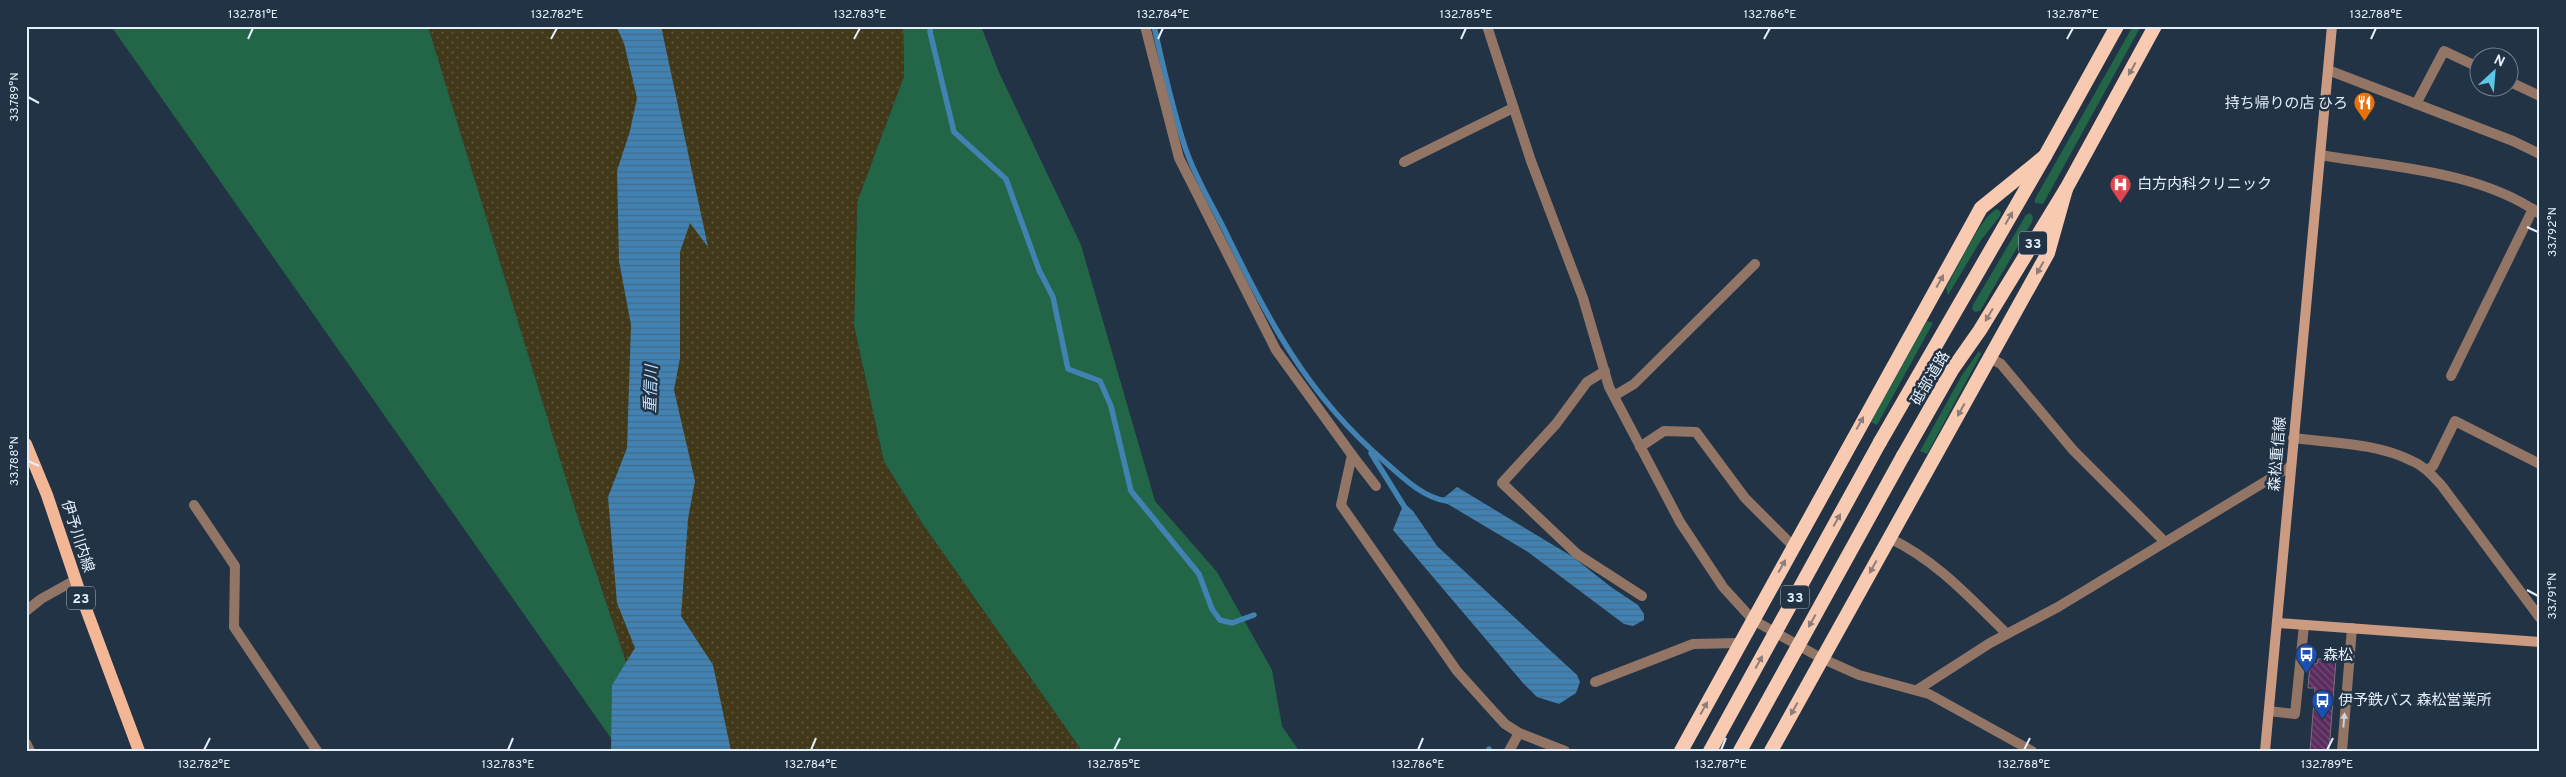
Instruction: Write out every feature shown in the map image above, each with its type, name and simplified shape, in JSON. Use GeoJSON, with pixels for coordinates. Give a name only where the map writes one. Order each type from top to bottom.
{"type":"FeatureCollection","features":[{"type":"Feature","properties":{"kind":"highway","name":"砥部道路"},"geometry":{"type":"LineString","coordinates":[[1710,751],[1880,442],[2045,156],[2117,26]]}},
{"type":"Feature","properties":{"kind":"highway","name":"砥部道路"},"geometry":{"type":"LineString","coordinates":[[1740,751],[1952,370],[1980,330],[2066,188],[2155,26]]}},
{"type":"Feature","properties":{"kind":"highway"},"geometry":{"type":"LineString","coordinates":[[1681,751],[1981,208],[2045,156]]}},
{"type":"Feature","properties":{"kind":"highway"},"geometry":{"type":"LineString","coordinates":[[1771,751],[1821,658],[2048,254],[2066,188]]}},
{"type":"Feature","properties":{"kind":"main road","name":"森松重信線"},"geometry":{"type":"LineString","coordinates":[[2265,751],[2332,26]]}},
{"type":"Feature","properties":{"kind":"main road","name":"伊予川内線"},"geometry":{"type":"LineString","coordinates":[[26,444],[47,495],[75,580],[139,751]]}},
{"type":"Feature","properties":{"kind":"main road"},"geometry":{"type":"LineString","coordinates":[[2278,623],[2540,642]]}},
{"type":"Feature","properties":{"kind":"street"},"geometry":{"type":"LineString","coordinates":[[1145,26],[1178,158],[1276,350],[1376,486]]}},
{"type":"Feature","properties":{"kind":"street"},"geometry":{"type":"LineString","coordinates":[[1487,26],[1513,108],[1583,298],[1614,396],[1686,530],[1723,586],[1753,620],[1821,658],[1859,675],[1895,686],[1917,690],[1945,703],[2032,751]]}},
{"type":"Feature","properties":{"kind":"street"},"geometry":{"type":"LineString","coordinates":[[2416,104],[2444,51],[2468,62]]}},
{"type":"Feature","properties":{"kind":"street"},"geometry":{"type":"LineString","coordinates":[[2328,70],[2513,141],[2540,154]]}},
{"type":"Feature","properties":{"kind":"street"},"geometry":{"type":"LineString","coordinates":[[2518,86],[2540,96]]}},
{"type":"Feature","properties":{"kind":"street"},"geometry":{"type":"LineString","coordinates":[[1404,162],[1513,108]]}},
{"type":"Feature","properties":{"kind":"street"},"geometry":{"type":"LineString","coordinates":[[2320,154],[2474,183],[2505,194],[2536,212],[2451,376]]}},
{"type":"Feature","properties":{"kind":"street"},"geometry":{"type":"LineString","coordinates":[[1614,396],[1634,384],[1755,264]]}},
{"type":"Feature","properties":{"kind":"street"},"geometry":{"type":"LineString","coordinates":[[1990,358],[2001,364],[2073,450],[2165,542]]}},
{"type":"Feature","properties":{"kind":"street"},"geometry":{"type":"LineString","coordinates":[[1605,371],[1587,382],[1556,424],[1502,483],[1577,554],[1642,596]]}},
{"type":"Feature","properties":{"kind":"street"},"geometry":{"type":"LineString","coordinates":[[2427,470],[2433,466],[2455,421],[2540,464]]}},
{"type":"Feature","properties":{"kind":"street"},"geometry":{"type":"LineString","coordinates":[[1640,447],[1664,431],[1696,432],[1745,498],[1793,546]]}},
{"type":"Feature","properties":{"kind":"street"},"geometry":{"type":"LineString","coordinates":[[2293,438],[2392,453],[2413,461],[2427,470],[2442,486],[2540,618]]}},
{"type":"Feature","properties":{"kind":"street"},"geometry":{"type":"LineString","coordinates":[[1352,455],[1341,505],[1457,671],[1505,724],[1519,733],[1565,751]]}},
{"type":"Feature","properties":{"kind":"street"},"geometry":{"type":"LineString","coordinates":[[1917,690],[2007,634],[2058,607],[2291,466]]}},
{"type":"Feature","properties":{"kind":"street"},"geometry":{"type":"LineString","coordinates":[[194,505],[235,566],[234,627],[316,751]]}},
{"type":"Feature","properties":{"kind":"street"},"geometry":{"type":"LineString","coordinates":[[1889,538],[1916,550],[2007,634]]}},
{"type":"Feature","properties":{"kind":"street"},"geometry":{"type":"LineString","coordinates":[[26,611],[41,599],[75,580]]}},
{"type":"Feature","properties":{"kind":"street"},"geometry":{"type":"LineString","coordinates":[[2269,711],[2295,714],[2304,625]]}},
{"type":"Feature","properties":{"kind":"street"},"geometry":{"type":"LineString","coordinates":[[2342,751],[2352,628]]}},
{"type":"Feature","properties":{"kind":"street"},"geometry":{"type":"LineString","coordinates":[[1595,682],[1693,644],[1740,642]]}},
{"type":"Feature","properties":{"kind":"street"},"geometry":{"type":"LineString","coordinates":[[1509,751],[1519,733]]}},
{"type":"Feature","properties":{"kind":"street"},"geometry":{"type":"LineString","coordinates":[[26,743],[30,751]]}},
{"type":"Feature","properties":{"kind":"green space"},"geometry":{"type":"Polygon","coordinates":[[[111,26],[428,26],[579,521],[656,751],[620,751],[111,26]]]}},
{"type":"Feature","properties":{"kind":"green space"},"geometry":{"type":"Polygon","coordinates":[[[903,26],[981,26],[998,70],[1081,245],[1155,501],[1217,572],[1272,670],[1282,726],[1299,751],[1082,751],[924,526],[884,462],[854,326],[857,202],[904,76],[903,26]]]}},
{"type":"Feature","properties":{"kind":"green space"},"geometry":{"type":"Polygon","coordinates":[[[2133,26],[2141,26],[2043,204],[2035,203],[2035,199],[2133,26]]]}},
{"type":"Feature","properties":{"kind":"green space"},"geometry":{"type":"Polygon","coordinates":[[[1997,209],[2001,212],[2000,216],[1981,240],[1948,295],[1946,288],[1969,244],[1984,221],[1997,209]]]}},
{"type":"Feature","properties":{"kind":"green space"},"geometry":{"type":"Polygon","coordinates":[[[2030,213],[2033,217],[2032,222],[1980,311],[1975,312],[1972,309],[1973,305],[2026,215],[2030,213]]]}},
{"type":"Feature","properties":{"kind":"green space"},"geometry":{"type":"Polygon","coordinates":[[[1927,321],[1933,323],[1877,425],[1871,422],[1927,321]]]}},
{"type":"Feature","properties":{"kind":"green space"},"geometry":{"type":"Polygon","coordinates":[[[1979,351],[1981,354],[1927,454],[1920,451],[1962,375],[1979,351]]]}},
{"type":"Feature","properties":{"kind":"sand"},"geometry":{"type":"Polygon","coordinates":[[[428,26],[903,26],[904,76],[857,202],[854,326],[884,462],[924,526],[1082,751],[656,751],[579,521],[428,26]]]}},
{"type":"Feature","properties":{"kind":"water","name":"重信川"},"geometry":{"type":"Polygon","coordinates":[[[616,26],[661,26],[708,247],[690,223],[680,252],[680,358],[674,390],[695,481],[688,519],[681,616],[713,665],[731,751],[611,751],[612,685],[635,648],[617,603],[608,497],[627,448],[631,325],[619,261],[617,171],[630,131],[637,98],[624,43],[616,26]]]}},
{"type":"Feature","properties":{"kind":"water"},"geometry":{"type":"Polygon","coordinates":[[[1457,487],[1573,557],[1611,587],[1638,605],[1644,614],[1644,620],[1633,626],[1624,624],[1528,552],[1441,500],[1457,487]]]}},
{"type":"Feature","properties":{"kind":"water"},"geometry":{"type":"Polygon","coordinates":[[[1404,503],[1413,511],[1437,546],[1577,675],[1580,682],[1576,693],[1559,704],[1537,697],[1523,683],[1393,530],[1404,503]]]}},
{"type":"Feature","properties":{"kind":"building","name":"伊予鉄バス 森松営業所"},"geometry":{"type":"Polygon","coordinates":[[[2318,659],[2336,660],[2329,751],[2310,751],[2315,688],[2308,688],[2310,663],[2317,664],[2318,659]]]}},
{"type":"Feature","properties":{"kind":"waterway"},"geometry":{"type":"LineString","coordinates":[[931,26],[930,32],[954,132],[1006,179],[1039,270],[1053,297],[1068,369],[1100,381],[1111,406],[1131,491],[1199,574],[1212,609],[1220,620],[1232,623],[1254,615]]}},
{"type":"Feature","properties":{"kind":"waterway"},"geometry":{"type":"LineString","coordinates":[[1154,26],[1176,117],[1193,168],[1257,294],[1291,354],[1332,409],[1357,435],[1413,486],[1429,496],[1447,501]]}},
{"type":"Feature","properties":{"kind":"waterway"},"geometry":{"type":"LineString","coordinates":[[1371,453],[1407,511]]}},
{"type":"Feature","properties":{"kind":"place","name":"持ち帰りの店 ひろ"},"geometry":{"type":"Point","coordinates":[2364,122]}},
{"type":"Feature","properties":{"kind":"place","name":"白方内科クリニック"},"geometry":{"type":"Point","coordinates":[2121,203]}},
{"type":"Feature","properties":{"kind":"place","name":"森松"},"geometry":{"type":"Point","coordinates":[2307,674]}},
{"type":"Feature","properties":{"kind":"place","name":"伊予鉄バス 森松営業所"},"geometry":{"type":"Point","coordinates":[2322,719]}}]}
